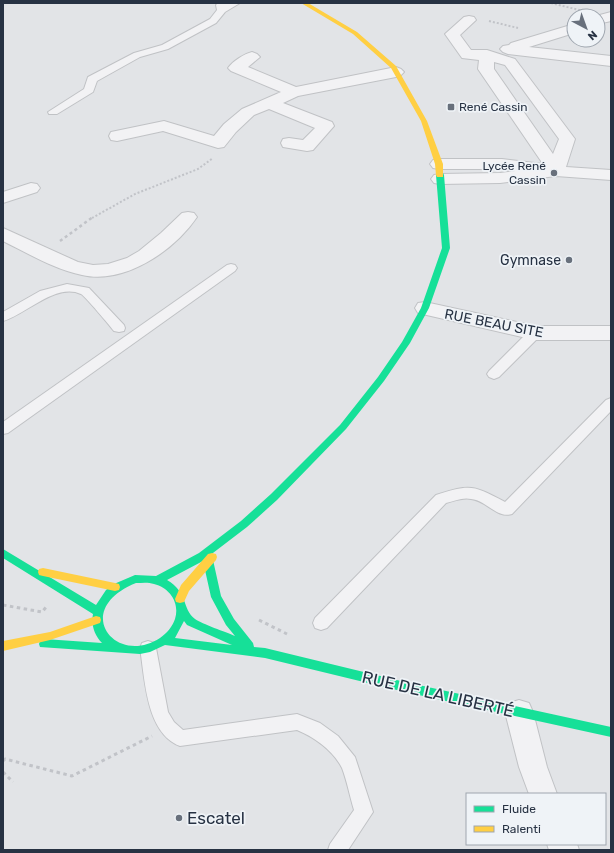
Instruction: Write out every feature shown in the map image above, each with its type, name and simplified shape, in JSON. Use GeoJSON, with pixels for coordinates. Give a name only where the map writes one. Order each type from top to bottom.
{"type":"FeatureCollection","features":[{"type":"Feature","properties":{"kind":"main road"},"geometry":{"type":"LineString","coordinates":[[180,598],[185,588],[208,560],[274,497],[343,427],[381,380],[406,342],[425,308],[446,248],[439,172],[424,121],[394,68],[355,34],[304,3]]}},
{"type":"Feature","properties":{"kind":"main road"},"geometry":{"type":"LineString","coordinates":[[157,580],[203,556],[244,524]]}},
{"type":"Feature","properties":{"kind":"main road"},"geometry":{"type":"LineString","coordinates":[[3,553],[31,569],[96,616]]}},
{"type":"Feature","properties":{"kind":"main road"},"geometry":{"type":"LineString","coordinates":[[208,560],[216,597],[230,622],[249,646]]}},
{"type":"Feature","properties":{"kind":"main road"},"geometry":{"type":"LineString","coordinates":[[31,569],[115,587]]}},
{"type":"Feature","properties":{"kind":"main road"},"geometry":{"type":"LineString","coordinates":[[24,643],[134,650],[148,648],[165,641],[174,632],[180,622],[183,611],[180,598],[167,584],[157,580],[135,579],[115,587],[103,598],[96,616],[100,632],[108,642],[121,648]]}},
{"type":"Feature","properties":{"kind":"main road","name":"RUE DE LA LIBERTÉ"},"geometry":{"type":"LineString","coordinates":[[183,611],[191,622],[266,654]]}},
{"type":"Feature","properties":{"kind":"main road"},"geometry":{"type":"LineString","coordinates":[[3,646],[24,643],[71,631],[96,616]]}},
{"type":"Feature","properties":{"kind":"main road","name":"RUE DE LA LIBERTÉ"},"geometry":{"type":"LineString","coordinates":[[165,641],[266,654],[405,687],[611,732]]}},
{"type":"Feature","properties":{"kind":"street"},"geometry":{"type":"LineString","coordinates":[[469,20],[452,34],[467,56],[487,55],[566,31]]}},
{"type":"Feature","properties":{"kind":"street"},"geometry":{"type":"LineString","coordinates":[[508,49],[611,61]]}},
{"type":"Feature","properties":{"kind":"street"},"geometry":{"type":"LineString","coordinates":[[487,55],[486,69],[556,171]]}},
{"type":"Feature","properties":{"kind":"street"},"geometry":{"type":"LineString","coordinates":[[487,55],[510,62],[567,139],[556,171]]}},
{"type":"Feature","properties":{"kind":"street"},"geometry":{"type":"LineString","coordinates":[[252,57],[236,68],[294,92]]}},
{"type":"Feature","properties":{"kind":"street"},"geometry":{"type":"LineString","coordinates":[[117,136],[164,126],[218,143],[230,128],[248,112],[294,92],[396,72]]}},
{"type":"Feature","properties":{"kind":"street"},"geometry":{"type":"LineString","coordinates":[[269,102],[326,126],[307,146],[289,143]]}},
{"type":"Feature","properties":{"kind":"street"},"geometry":{"type":"LineString","coordinates":[[439,172],[500,178],[556,171],[611,175]]}},
{"type":"Feature","properties":{"kind":"street"},"geometry":{"type":"LineString","coordinates":[[3,198],[30,188]]}},
{"type":"Feature","properties":{"kind":"street"},"geometry":{"type":"LineString","coordinates":[[3,234],[72,266],[92,271],[113,270],[132,263],[152,251],[167,239],[188,217]]}},
{"type":"Feature","properties":{"kind":"street","name":"RUE BEAU SITE"},"geometry":{"type":"LineString","coordinates":[[425,308],[535,333],[611,333]]}},
{"type":"Feature","properties":{"kind":"street"},"geometry":{"type":"LineString","coordinates":[[519,712],[533,767],[543,793]]}},
{"type":"Feature","properties":{"kind":"lane"},"geometry":{"type":"LineString","coordinates":[[53,112],[89,90],[92,79],[137,55],[165,47],[213,21],[223,6],[235,3]]}},
{"type":"Feature","properties":{"kind":"lane"},"geometry":{"type":"LineString","coordinates":[[3,429],[231,268]]}},
{"type":"Feature","properties":{"kind":"lane"},"geometry":{"type":"LineString","coordinates":[[4,315],[44,294],[67,288],[85,291],[119,328]]}},
{"type":"Feature","properties":{"kind":"lane"},"geometry":{"type":"LineString","coordinates":[[494,374],[535,333]]}},
{"type":"Feature","properties":{"kind":"lane"},"geometry":{"type":"LineString","coordinates":[[321,623],[441,499],[462,494],[475,493],[507,510],[611,403]]}},
{"type":"Feature","properties":{"kind":"lane"},"geometry":{"type":"LineString","coordinates":[[148,648],[160,713],[168,728],[180,738],[297,722],[320,733],[332,742],[349,763],[364,812],[337,850]]}},
{"type":"Feature","properties":{"kind":"path"},"geometry":{"type":"LineString","coordinates":[[550,3],[569,8]]}},
{"type":"Feature","properties":{"kind":"path"},"geometry":{"type":"LineString","coordinates":[[44,254],[88,219],[136,193],[196,170],[212,160],[220,148],[218,143]]}},
{"type":"Feature","properties":{"kind":"path"},"geometry":{"type":"LineString","coordinates":[[3,761],[5,759],[72,776],[168,728]]}},
{"type":"Feature","properties":{"kind":"path"},"geometry":{"type":"LineString","coordinates":[[3,772],[13,782]]}},
{"type":"Feature","properties":{"kind":"traffic: fast"},"geometry":{"type":"LineString","coordinates":[[157,580],[203,556],[244,524],[274,497],[343,427],[381,379],[406,343],[425,308],[446,248],[440,175]]}},
{"type":"Feature","properties":{"kind":"traffic: fast"},"geometry":{"type":"LineString","coordinates":[[3,553],[97,611]]}},
{"type":"Feature","properties":{"kind":"traffic: fast"},"geometry":{"type":"LineString","coordinates":[[208,560],[216,597],[230,622],[249,646]]}},
{"type":"Feature","properties":{"kind":"traffic: fast"},"geometry":{"type":"LineString","coordinates":[[135,579],[153,579],[163,582],[169,586],[178,596],[181,615],[174,631],[168,638],[150,648],[129,650],[110,643],[103,637],[97,622],[100,607],[109,593],[120,585],[135,579]]}},
{"type":"Feature","properties":{"kind":"traffic: fast"},"geometry":{"type":"LineString","coordinates":[[183,611],[191,622],[242,644]]}},
{"type":"Feature","properties":{"kind":"traffic: fast"},"geometry":{"type":"LineString","coordinates":[[165,641],[265,653],[405,687],[611,732]]}},
{"type":"Feature","properties":{"kind":"traffic: fast"},"geometry":{"type":"LineString","coordinates":[[44,644],[121,648]]}},
{"type":"Feature","properties":{"kind":"traffic: slow"},"geometry":{"type":"LineString","coordinates":[[304,3],[355,33],[394,67],[424,121],[439,164],[440,175]]}},
{"type":"Feature","properties":{"kind":"traffic: slow"},"geometry":{"type":"LineString","coordinates":[[180,599],[185,588],[212,557]]}},
{"type":"Feature","properties":{"kind":"traffic: slow"},"geometry":{"type":"LineString","coordinates":[[43,572],[115,587]]}},
{"type":"Feature","properties":{"kind":"traffic: slow"},"geometry":{"type":"LineString","coordinates":[[3,646],[50,636],[96,620]]}},
{"type":"Feature","properties":{"kind":"place","name":"René Cassin"},"geometry":{"type":"Point","coordinates":[451,107]}},
{"type":"Feature","properties":{"kind":"place","name":"Lycée René Cassin"},"geometry":{"type":"Point","coordinates":[554,173]}},
{"type":"Feature","properties":{"kind":"place","name":"Gymnase"},"geometry":{"type":"Point","coordinates":[569,260]}},
{"type":"Feature","properties":{"kind":"place","name":"Escatel"},"geometry":{"type":"Point","coordinates":[179,818]}}]}
